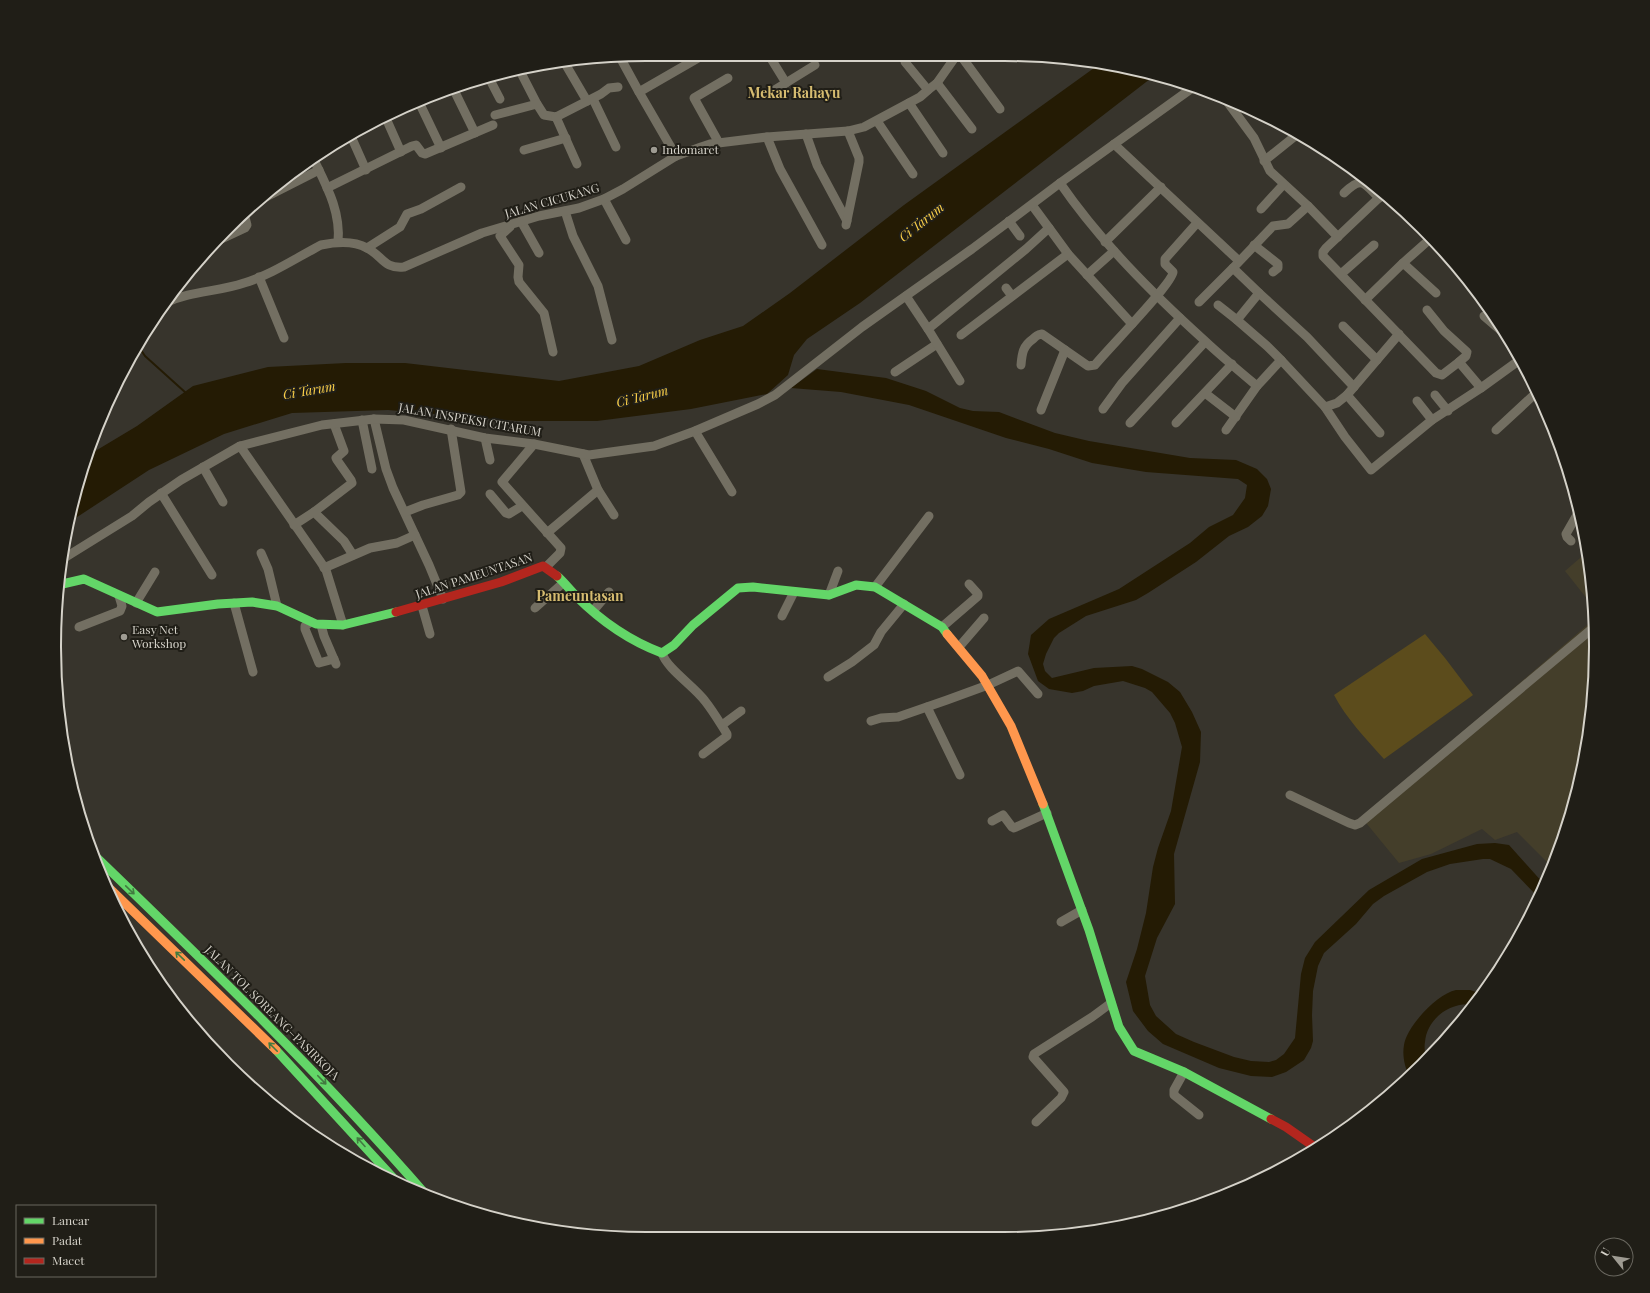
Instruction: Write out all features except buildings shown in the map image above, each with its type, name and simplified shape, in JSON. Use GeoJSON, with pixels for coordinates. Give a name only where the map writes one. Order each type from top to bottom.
{"type":"FeatureCollection","features":[{"type":"Feature","properties":{"kind":"main road","name":"JALAN PAMEUNTASAN"},"geometry":{"type":"LineString","coordinates":[[65,584],[84,579],[157,612],[184,607],[252,602],[277,606],[311,622],[321,625],[343,625],[422,606],[501,582],[543,566],[546,567],[593,611],[607,622],[646,647],[662,653]]}},
{"type":"Feature","properties":{"kind":"main road"},"geometry":{"type":"LineString","coordinates":[[662,653],[674,645],[693,625],[738,588],[753,587],[829,595],[852,586],[862,585],[875,587],[942,627],[971,661],[988,685],[1011,726],[1047,813],[1082,910],[1119,1027],[1134,1051],[1184,1072],[1286,1127],[1311,1144]]}},
{"type":"Feature","properties":{"kind":"main road","name":"JALAN TOL SOREANG–PASIRKOJA"},"geometry":{"type":"LineString","coordinates":[[103,864],[282,1038],[360,1120],[417,1185]]}},
{"type":"Feature","properties":{"kind":"main road","name":"JALAN TOL SOREANG–PASIRKOJA"},"geometry":{"type":"LineString","coordinates":[[117,895],[223,997],[284,1059],[388,1172]]}},
{"type":"Feature","properties":{"kind":"street"},"geometry":{"type":"LineString","coordinates":[[639,92],[693,61]]}},
{"type":"Feature","properties":{"kind":"street"},"geometry":{"type":"LineString","coordinates":[[772,61],[786,83]]}},
{"type":"Feature","properties":{"kind":"street","name":"JALAN CICUKANG"},"geometry":{"type":"LineString","coordinates":[[177,297],[231,287],[259,277],[321,245],[338,242],[367,248],[388,266],[395,268],[404,267],[482,233],[539,216],[565,211],[604,200],[676,156],[701,147],[719,143],[858,129],[877,121],[909,103],[928,90],[937,83],[952,61]]}},
{"type":"Feature","properties":{"kind":"street"},"geometry":{"type":"LineString","coordinates":[[964,61],[1000,109]]}},
{"type":"Feature","properties":{"kind":"street"},"geometry":{"type":"LineString","coordinates":[[622,62],[676,156]]}},
{"type":"Feature","properties":{"kind":"street"},"geometry":{"type":"LineString","coordinates":[[905,62],[928,90]]}},
{"type":"Feature","properties":{"kind":"street"},"geometry":{"type":"LineString","coordinates":[[768,94],[815,65]]}},
{"type":"Feature","properties":{"kind":"street"},"geometry":{"type":"LineString","coordinates":[[568,66],[594,98],[616,147]]}},
{"type":"Feature","properties":{"kind":"street"},"geometry":{"type":"LineString","coordinates":[[523,74],[544,116],[556,117],[632,81]]}},
{"type":"Feature","properties":{"kind":"street"},"geometry":{"type":"LineString","coordinates":[[719,143],[694,98],[728,78]]}},
{"type":"Feature","properties":{"kind":"street"},"geometry":{"type":"LineString","coordinates":[[491,82],[500,99]]}},
{"type":"Feature","properties":{"kind":"street"},"geometry":{"type":"LineString","coordinates":[[937,83],[972,129]]}},
{"type":"Feature","properties":{"kind":"street","name":"JALAN INSPEKSI CITARUM"},"geometry":{"type":"LineString","coordinates":[[68,555],[132,516],[161,493],[240,446],[264,439],[334,424],[374,419],[411,421],[485,438],[534,444],[583,454],[599,454],[654,446],[695,431],[758,404],[779,392],[829,352],[1188,91]]}},
{"type":"Feature","properties":{"kind":"street"},"geometry":{"type":"LineString","coordinates":[[455,93],[475,133]]}},
{"type":"Feature","properties":{"kind":"street"},"geometry":{"type":"LineString","coordinates":[[909,103],[943,153]]}},
{"type":"Feature","properties":{"kind":"street"},"geometry":{"type":"LineString","coordinates":[[495,115],[538,104]]}},
{"type":"Feature","properties":{"kind":"street"},"geometry":{"type":"LineString","coordinates":[[421,106],[441,148]]}},
{"type":"Feature","properties":{"kind":"street"},"geometry":{"type":"LineString","coordinates":[[1240,111],[1270,171],[1283,185],[1308,206],[1338,237]]}},
{"type":"Feature","properties":{"kind":"street"},"geometry":{"type":"LineString","coordinates":[[556,117],[577,164]]}},
{"type":"Feature","properties":{"kind":"street"},"geometry":{"type":"LineString","coordinates":[[877,121],[913,174]]}},
{"type":"Feature","properties":{"kind":"street"},"geometry":{"type":"LineString","coordinates":[[387,122],[401,152]]}},
{"type":"Feature","properties":{"kind":"street"},"geometry":{"type":"LineString","coordinates":[[327,188],[416,145],[422,153],[425,154],[493,125]]}},
{"type":"Feature","properties":{"kind":"street"},"geometry":{"type":"LineString","coordinates":[[806,134],[817,165],[847,223],[860,162],[848,131]]}},
{"type":"Feature","properties":{"kind":"street"},"geometry":{"type":"LineString","coordinates":[[524,150],[566,138]]}},
{"type":"Feature","properties":{"kind":"street"},"geometry":{"type":"LineString","coordinates":[[766,138],[780,169],[822,245]]}},
{"type":"Feature","properties":{"kind":"street"},"geometry":{"type":"LineString","coordinates":[[1264,161],[1293,138]]}},
{"type":"Feature","properties":{"kind":"street"},"geometry":{"type":"LineString","coordinates":[[353,140],[366,170]]}},
{"type":"Feature","properties":{"kind":"street"},"geometry":{"type":"LineString","coordinates":[[1114,144],[1161,187],[1197,223],[1236,264],[1259,292],[1312,342],[1354,387]]}},
{"type":"Feature","properties":{"kind":"street"},"geometry":{"type":"LineString","coordinates":[[316,164],[336,211],[338,221],[338,242]]}},
{"type":"Feature","properties":{"kind":"street"},"geometry":{"type":"LineString","coordinates":[[288,184],[319,170]]}},
{"type":"Feature","properties":{"kind":"street"},"geometry":{"type":"LineString","coordinates":[[1344,193],[1358,181]]}},
{"type":"Feature","properties":{"kind":"street"},"geometry":{"type":"LineString","coordinates":[[1060,183],[1105,242],[1205,342],[1257,386]]}},
{"type":"Feature","properties":{"kind":"street"},"geometry":{"type":"LineString","coordinates":[[1261,209],[1283,185]]}},
{"type":"Feature","properties":{"kind":"street"},"geometry":{"type":"LineString","coordinates":[[367,248],[400,227],[407,214],[421,209],[461,187]]}},
{"type":"Feature","properties":{"kind":"street"},"geometry":{"type":"LineString","coordinates":[[1105,242],[1161,187]]}},
{"type":"Feature","properties":{"kind":"street"},"geometry":{"type":"LineString","coordinates":[[1379,198],[1326,248],[1323,252],[1323,256],[1436,373],[1442,375],[1446,374],[1466,356],[1467,352],[1444,331],[1427,310]]}},
{"type":"Feature","properties":{"kind":"street"},"geometry":{"type":"LineString","coordinates":[[604,200],[626,240]]}},
{"type":"Feature","properties":{"kind":"street"},"geometry":{"type":"LineString","coordinates":[[1032,205],[1068,254],[1132,324]]}},
{"type":"Feature","properties":{"kind":"street"},"geometry":{"type":"LineString","coordinates":[[1199,302],[1273,226],[1288,224],[1308,206]]}},
{"type":"Feature","properties":{"kind":"street"},"geometry":{"type":"LineString","coordinates":[[565,211],[573,236],[598,286],[612,340]]}},
{"type":"Feature","properties":{"kind":"street"},"geometry":{"type":"LineString","coordinates":[[230,234],[247,225],[245,219]]}},
{"type":"Feature","properties":{"kind":"street"},"geometry":{"type":"LineString","coordinates":[[521,221],[538,253]]}},
{"type":"Feature","properties":{"kind":"street"},"geometry":{"type":"LineString","coordinates":[[1009,221],[1020,236]]}},
{"type":"Feature","properties":{"kind":"street"},"geometry":{"type":"LineString","coordinates":[[1021,365],[1022,350],[1026,344],[1038,335],[1042,334],[1084,364],[1091,366],[1095,364],[1132,324],[1173,274],[1173,272],[1165,264],[1165,259],[1197,223]]}},
{"type":"Feature","properties":{"kind":"street"},"geometry":{"type":"LineString","coordinates":[[510,224],[509,228],[500,236],[519,265],[519,282],[544,313],[553,352]]}},
{"type":"Feature","properties":{"kind":"street"},"geometry":{"type":"LineString","coordinates":[[928,329],[1026,250],[1049,228]]}},
{"type":"Feature","properties":{"kind":"street"},"geometry":{"type":"LineString","coordinates":[[1365,300],[1427,241]]}},
{"type":"Feature","properties":{"kind":"street"},"geometry":{"type":"LineString","coordinates":[[1254,245],[1278,264],[1278,268],[1273,272]]}},
{"type":"Feature","properties":{"kind":"street"},"geometry":{"type":"LineString","coordinates":[[1341,274],[1374,245]]}},
{"type":"Feature","properties":{"kind":"street"},"geometry":{"type":"LineString","coordinates":[[1087,275],[1114,251]]}},
{"type":"Feature","properties":{"kind":"street"},"geometry":{"type":"LineString","coordinates":[[961,334],[1068,254]]}},
{"type":"Feature","properties":{"kind":"street"},"geometry":{"type":"LineString","coordinates":[[1403,263],[1436,293]]}},
{"type":"Feature","properties":{"kind":"street"},"geometry":{"type":"LineString","coordinates":[[259,277],[284,338]]}},
{"type":"Feature","properties":{"kind":"street"},"geometry":{"type":"LineString","coordinates":[[1006,288],[1012,296]]}},
{"type":"Feature","properties":{"kind":"street"},"geometry":{"type":"LineString","coordinates":[[1236,320],[1259,292]]}},
{"type":"Feature","properties":{"kind":"street"},"geometry":{"type":"LineString","coordinates":[[906,296],[960,381]]}},
{"type":"Feature","properties":{"kind":"street"},"geometry":{"type":"LineString","coordinates":[[1218,305],[1267,346],[1281,360],[1325,408],[1345,438],[1371,470],[1432,420],[1448,411],[1516,363]]}},
{"type":"Feature","properties":{"kind":"street"},"geometry":{"type":"LineString","coordinates":[[1484,316],[1490,321]]}},
{"type":"Feature","properties":{"kind":"street"},"geometry":{"type":"LineString","coordinates":[[1103,409],[1122,383],[1180,318]]}},
{"type":"Feature","properties":{"kind":"street"},"geometry":{"type":"LineString","coordinates":[[1343,326],[1377,360]]}},
{"type":"Feature","properties":{"kind":"street"},"geometry":{"type":"LineString","coordinates":[[1325,408],[1337,403],[1347,395],[1399,334]]}},
{"type":"Feature","properties":{"kind":"street"},"geometry":{"type":"LineString","coordinates":[[1130,423],[1205,342]]}},
{"type":"Feature","properties":{"kind":"street"},"geometry":{"type":"LineString","coordinates":[[895,372],[937,344]]}},
{"type":"Feature","properties":{"kind":"street"},"geometry":{"type":"LineString","coordinates":[[1041,410],[1065,350]]}},
{"type":"Feature","properties":{"kind":"street"},"geometry":{"type":"LineString","coordinates":[[1226,430],[1257,386],[1281,360]]}},
{"type":"Feature","properties":{"kind":"street"},"geometry":{"type":"LineString","coordinates":[[1459,362],[1481,388]]}},
{"type":"Feature","properties":{"kind":"street"},"geometry":{"type":"LineString","coordinates":[[1176,423],[1232,364]]}},
{"type":"Feature","properties":{"kind":"street"},"geometry":{"type":"LineString","coordinates":[[1205,393],[1236,417]]}},
{"type":"Feature","properties":{"kind":"street"},"geometry":{"type":"LineString","coordinates":[[1347,395],[1380,433]]}},
{"type":"Feature","properties":{"kind":"street"},"geometry":{"type":"LineString","coordinates":[[1435,395],[1448,411]]}},
{"type":"Feature","properties":{"kind":"street"},"geometry":{"type":"LineString","coordinates":[[1496,430],[1533,396]]}},
{"type":"Feature","properties":{"kind":"street"},"geometry":{"type":"LineString","coordinates":[[1417,402],[1432,420]]}},
{"type":"Feature","properties":{"kind":"street"},"geometry":{"type":"LineString","coordinates":[[374,419],[386,469],[393,488],[443,599]]}},
{"type":"Feature","properties":{"kind":"street"},"geometry":{"type":"LineString","coordinates":[[362,420],[372,469]]}},
{"type":"Feature","properties":{"kind":"street"},"geometry":{"type":"LineString","coordinates":[[294,526],[351,485],[351,480],[336,458],[344,451],[334,424]]}},
{"type":"Feature","properties":{"kind":"street"},"geometry":{"type":"LineString","coordinates":[[405,512],[461,492],[451,429]]}},
{"type":"Feature","properties":{"kind":"street"},"geometry":{"type":"LineString","coordinates":[[695,431],[732,492]]}},
{"type":"Feature","properties":{"kind":"street"},"geometry":{"type":"LineString","coordinates":[[485,438],[490,460]]}},
{"type":"Feature","properties":{"kind":"street"},"geometry":{"type":"LineString","coordinates":[[534,444],[502,482],[561,548],[560,553],[546,567]]}},
{"type":"Feature","properties":{"kind":"street"},"geometry":{"type":"LineString","coordinates":[[240,446],[324,568],[343,625]]}},
{"type":"Feature","properties":{"kind":"street"},"geometry":{"type":"LineString","coordinates":[[583,454],[598,490],[614,515]]}},
{"type":"Feature","properties":{"kind":"street"},"geometry":{"type":"LineString","coordinates":[[204,467],[223,502]]}},
{"type":"Feature","properties":{"kind":"street"},"geometry":{"type":"LineString","coordinates":[[547,533],[598,490]]}},
{"type":"Feature","properties":{"kind":"street"},"geometry":{"type":"LineString","coordinates":[[161,493],[212,575]]}},
{"type":"Feature","properties":{"kind":"street"},"geometry":{"type":"LineString","coordinates":[[490,494],[506,513],[509,514],[522,506]]}},
{"type":"Feature","properties":{"kind":"street"},"geometry":{"type":"LineString","coordinates":[[314,512],[344,541],[354,555]]}},
{"type":"Feature","properties":{"kind":"street"},"geometry":{"type":"LineString","coordinates":[[875,587],[929,516]]}},
{"type":"Feature","properties":{"kind":"street"},"geometry":{"type":"LineString","coordinates":[[1571,541],[1566,534],[1575,519]]}},
{"type":"Feature","properties":{"kind":"street"},"geometry":{"type":"LineString","coordinates":[[324,568],[376,546],[381,547],[399,542],[415,535]]}},
{"type":"Feature","properties":{"kind":"street"},"geometry":{"type":"LineString","coordinates":[[261,553],[268,568],[277,606]]}},
{"type":"Feature","properties":{"kind":"street"},"geometry":{"type":"LineString","coordinates":[[829,595],[838,571]]}},
{"type":"Feature","properties":{"kind":"street"},"geometry":{"type":"LineString","coordinates":[[136,603],[154,572]]}},
{"type":"Feature","properties":{"kind":"street"},"geometry":{"type":"LineString","coordinates":[[535,608],[563,583]]}},
{"type":"Feature","properties":{"kind":"street"},"geometry":{"type":"LineString","coordinates":[[942,627],[978,596],[969,584]]}},
{"type":"Feature","properties":{"kind":"street"},"geometry":{"type":"LineString","coordinates":[[593,611],[609,592]]}},
{"type":"Feature","properties":{"kind":"street"},"geometry":{"type":"LineString","coordinates":[[782,616],[794,592]]}},
{"type":"Feature","properties":{"kind":"street"},"geometry":{"type":"LineString","coordinates":[[79,628],[120,611],[122,606],[119,596]]}},
{"type":"Feature","properties":{"kind":"street"},"geometry":{"type":"LineString","coordinates":[[234,603],[254,672]]}},
{"type":"Feature","properties":{"kind":"street"},"geometry":{"type":"LineString","coordinates":[[828,677],[852,662],[874,645],[880,632],[904,604]]}},
{"type":"Feature","properties":{"kind":"street"},"geometry":{"type":"LineString","coordinates":[[422,606],[430,634]]}},
{"type":"Feature","properties":{"kind":"street"},"geometry":{"type":"LineString","coordinates":[[959,647],[984,618]]}},
{"type":"Feature","properties":{"kind":"street"},"geometry":{"type":"LineString","coordinates":[[311,622],[305,626],[305,629],[319,663],[335,662],[321,625]]}},
{"type":"Feature","properties":{"kind":"street"},"geometry":{"type":"LineString","coordinates":[[1290,795],[1349,823],[1355,825],[1360,823],[1589,632]]}},
{"type":"Feature","properties":{"kind":"street"},"geometry":{"type":"LineString","coordinates":[[662,653],[666,663],[705,701],[728,736],[703,754]]}},
{"type":"Feature","properties":{"kind":"street"},"geometry":{"type":"LineString","coordinates":[[871,721],[881,718],[898,717],[988,685],[1018,671],[1038,694]]}},
{"type":"Feature","properties":{"kind":"street"},"geometry":{"type":"LineString","coordinates":[[927,707],[960,775]]}},
{"type":"Feature","properties":{"kind":"street"},"geometry":{"type":"LineString","coordinates":[[722,725],[741,711]]}},
{"type":"Feature","properties":{"kind":"street"},"geometry":{"type":"LineString","coordinates":[[992,821],[1003,816],[1014,828],[1047,813]]}},
{"type":"Feature","properties":{"kind":"street"},"geometry":{"type":"LineString","coordinates":[[1061,922],[1082,910]]}},
{"type":"Feature","properties":{"kind":"street"},"geometry":{"type":"LineString","coordinates":[[1036,1122],[1061,1098],[1064,1092],[1034,1057],[1034,1054],[1111,1003]]}},
{"type":"Feature","properties":{"kind":"street"},"geometry":{"type":"LineString","coordinates":[[1184,1072],[1174,1090],[1174,1095],[1199,1115]]}},
{"type":"Feature","properties":{"kind":"shaded area"},"geometry":{"type":"Polygon","coordinates":[[[1582,556],[1587,599],[1565,571],[1582,556]]]}},
{"type":"Feature","properties":{"kind":"shaded area"},"geometry":{"type":"Polygon","coordinates":[[[1588,624],[1588,685],[1578,761],[1558,835],[1547,862],[1517,832],[1495,840],[1482,829],[1431,854],[1399,863],[1362,818],[1588,624]]]}},
{"type":"Feature","properties":{"kind":"shaded area"},"geometry":{"type":"Polygon","coordinates":[[[1425,634],[1473,695],[1384,759],[1350,720],[1334,695],[1425,634]]]}},
{"type":"Feature","properties":{"kind":"water","name":"Ci Tarum"},"geometry":{"type":"Polygon","coordinates":[[[1094,68],[1149,80],[860,303],[807,339],[794,355],[788,375],[767,394],[691,409],[597,421],[517,421],[388,410],[292,413],[224,434],[149,470],[75,518],[95,451],[137,426],[193,386],[268,367],[346,363],[405,363],[559,381],[639,366],[700,340],[743,326],[790,293],[904,205],[1094,68]]]}},
{"type":"Feature","properties":{"kind":"water"},"geometry":{"type":"Polygon","coordinates":[[[817,369],[886,378],[926,391],[960,408],[973,411],[999,412],[1055,433],[1089,441],[1190,458],[1236,460],[1257,469],[1267,479],[1271,489],[1268,506],[1262,516],[1248,527],[1229,536],[1196,562],[1136,600],[1086,616],[1059,633],[1054,638],[1043,664],[1045,671],[1052,678],[1094,668],[1132,666],[1142,669],[1168,682],[1180,692],[1192,712],[1201,732],[1200,762],[1174,854],[1175,904],[1157,938],[1145,976],[1150,1005],[1156,1016],[1176,1034],[1234,1057],[1251,1061],[1269,1062],[1276,1060],[1284,1054],[1295,1038],[1301,974],[1305,958],[1315,942],[1369,890],[1422,859],[1477,844],[1495,843],[1509,845],[1540,880],[1534,893],[1511,869],[1490,859],[1483,859],[1450,864],[1427,872],[1384,896],[1373,904],[1356,924],[1324,953],[1318,966],[1313,991],[1313,1041],[1311,1048],[1304,1060],[1286,1072],[1272,1077],[1251,1076],[1219,1068],[1163,1044],[1148,1031],[1133,1011],[1126,982],[1137,949],[1146,913],[1153,867],[1158,848],[1171,811],[1182,747],[1175,723],[1170,713],[1152,692],[1145,688],[1123,681],[1094,686],[1083,691],[1072,693],[1049,689],[1038,681],[1028,654],[1031,635],[1049,619],[1119,589],[1190,543],[1209,527],[1233,515],[1245,498],[1247,485],[1238,479],[1146,472],[1092,463],[1049,449],[1006,438],[909,405],[841,392],[791,388],[817,369]]]}},
{"type":"Feature","properties":{"kind":"water"},"geometry":{"type":"Polygon","coordinates":[[[1456,990],[1470,990],[1476,992],[1467,1004],[1450,1008],[1436,1018],[1430,1025],[1427,1033],[1425,1053],[1407,1071],[1403,1053],[1406,1037],[1424,1012],[1432,1004],[1448,993],[1456,990]]]}},
{"type":"Feature","properties":{"kind":"waterway"},"geometry":{"type":"LineString","coordinates":[[141,350],[145,356],[186,393]]}},
{"type":"Feature","properties":{"kind":"traffic: fast"},"geometry":{"type":"LineString","coordinates":[[557,576],[595,614],[639,643],[662,653],[674,645],[693,625],[738,588],[753,587],[829,595],[856,585],[875,587],[942,627],[947,634]]}},
{"type":"Feature","properties":{"kind":"traffic: fast"},"geometry":{"type":"LineString","coordinates":[[65,583],[84,579],[157,612],[218,604],[252,602],[277,606],[316,624],[343,625],[396,612]]}},
{"type":"Feature","properties":{"kind":"traffic: fast"},"geometry":{"type":"LineString","coordinates":[[1043,804],[1089,930],[1119,1027],[1134,1051],[1184,1072],[1271,1119]]}},
{"type":"Feature","properties":{"kind":"traffic: fast"},"geometry":{"type":"LineString","coordinates":[[103,864],[221,978],[347,1107],[417,1185]]}},
{"type":"Feature","properties":{"kind":"traffic: fast"},"geometry":{"type":"LineString","coordinates":[[276,1050],[388,1172]]}},
{"type":"Feature","properties":{"kind":"traffic: slow"},"geometry":{"type":"LineString","coordinates":[[947,634],[982,676],[1011,726],[1043,804]]}},
{"type":"Feature","properties":{"kind":"traffic: slow"},"geometry":{"type":"LineString","coordinates":[[117,895],[276,1050]]}},
{"type":"Feature","properties":{"kind":"traffic: jam"},"geometry":{"type":"LineString","coordinates":[[396,612],[501,582],[543,566],[557,576]]}},
{"type":"Feature","properties":{"kind":"traffic: jam"},"geometry":{"type":"LineString","coordinates":[[1271,1119],[1286,1127],[1311,1144]]}},
{"type":"Feature","properties":{"kind":"place","name":"Indomaret"},"geometry":{"type":"Point","coordinates":[654,150]}},
{"type":"Feature","properties":{"kind":"place","name":"Easy Net Workshop"},"geometry":{"type":"Point","coordinates":[124,637]}},
{"type":"Feature","properties":{"kind":"district","name":"Mekar Rahayu"},"geometry":{"type":"Point","coordinates":[794,93]}},
{"type":"Feature","properties":{"kind":"district","name":"Pameuntasan"},"geometry":{"type":"Point","coordinates":[580,596]}}]}
